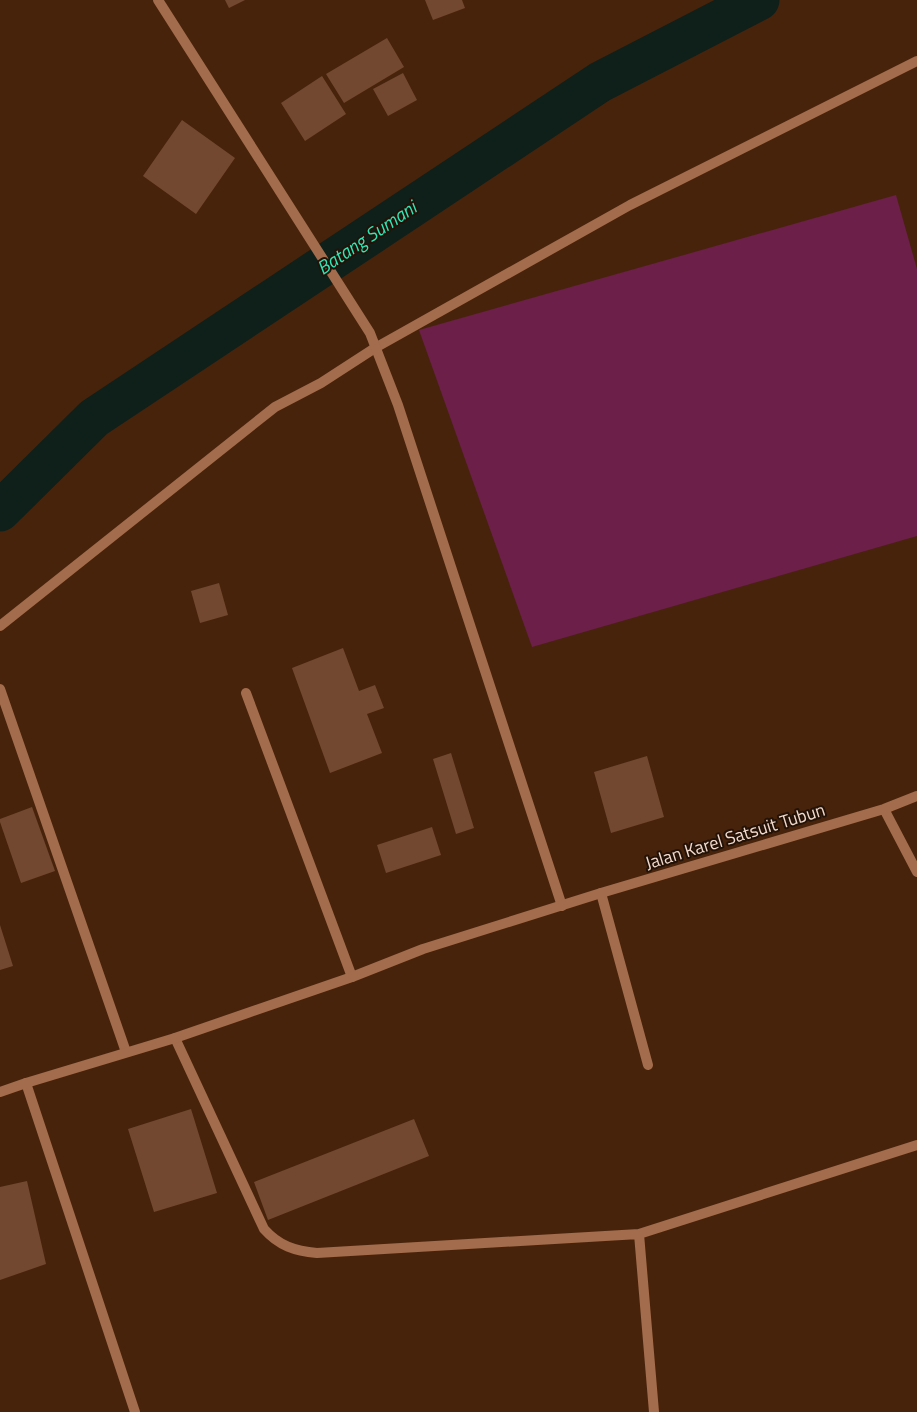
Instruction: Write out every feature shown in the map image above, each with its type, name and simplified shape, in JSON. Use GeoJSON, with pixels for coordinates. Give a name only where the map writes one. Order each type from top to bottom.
{"type":"FeatureCollection","features":[{"type":"Feature","properties":{"kind":"street"},"geometry":{"type":"LineString","coordinates":[[158,0],[370,333],[398,405],[562,906]]}},
{"type":"Feature","properties":{"kind":"street"},"geometry":{"type":"LineString","coordinates":[[0,626],[276,407],[321,383],[375,348],[630,205],[917,61]]}},
{"type":"Feature","properties":{"kind":"street"},"geometry":{"type":"LineString","coordinates":[[0,689],[126,1052]]}},
{"type":"Feature","properties":{"kind":"street"},"geometry":{"type":"LineString","coordinates":[[246,693],[352,977]]}},
{"type":"Feature","properties":{"kind":"street","name":"Jalan Karel Satsuit Tubun"},"geometry":{"type":"LineString","coordinates":[[0,1092],[26,1082],[175,1038],[352,977],[423,949],[601,893],[884,809],[917,796]]}},
{"type":"Feature","properties":{"kind":"street"},"geometry":{"type":"LineString","coordinates":[[884,809],[917,872]]}},
{"type":"Feature","properties":{"kind":"street"},"geometry":{"type":"LineString","coordinates":[[601,893],[648,1065]]}},
{"type":"Feature","properties":{"kind":"street"},"geometry":{"type":"LineString","coordinates":[[175,1038],[264,1230],[286,1247],[304,1252],[317,1253],[639,1234],[917,1145]]}},
{"type":"Feature","properties":{"kind":"street"},"geometry":{"type":"LineString","coordinates":[[26,1082],[135,1412]]}},
{"type":"Feature","properties":{"kind":"street"},"geometry":{"type":"LineString","coordinates":[[639,1234],[654,1412]]}},
{"type":"Feature","properties":{"kind":"shaded area"},"geometry":{"type":"Polygon","coordinates":[[[896,195],[917,269],[917,536],[532,647],[419,330],[896,195]]]}},
{"type":"Feature","properties":{"kind":"building"},"geometry":{"type":"Polygon","coordinates":[[[225,0],[245,0],[229,8],[225,0]]]}},
{"type":"Feature","properties":{"kind":"building"},"geometry":{"type":"Polygon","coordinates":[[[425,0],[462,0],[465,8],[433,20],[425,0]]]}},
{"type":"Feature","properties":{"kind":"building"},"geometry":{"type":"Polygon","coordinates":[[[387,38],[404,67],[344,103],[326,74],[387,38]]]}},
{"type":"Feature","properties":{"kind":"building"},"geometry":{"type":"Polygon","coordinates":[[[403,73],[417,100],[388,116],[373,89],[403,73]]]}},
{"type":"Feature","properties":{"kind":"building"},"geometry":{"type":"Polygon","coordinates":[[[322,76],[346,114],[305,141],[281,103],[322,76]]]}},
{"type":"Feature","properties":{"kind":"building"},"geometry":{"type":"Polygon","coordinates":[[[182,120],[235,158],[196,214],[143,176],[182,120]]]}},
{"type":"Feature","properties":{"kind":"building"},"geometry":{"type":"Polygon","coordinates":[[[219,583],[228,615],[200,623],[191,591],[219,583]]]}},
{"type":"Feature","properties":{"kind":"building"},"geometry":{"type":"Polygon","coordinates":[[[343,648],[359,691],[375,685],[384,708],[367,714],[382,753],[330,773],[292,668],[343,648]]]}},
{"type":"Feature","properties":{"kind":"building"},"geometry":{"type":"Polygon","coordinates":[[[451,753],[474,828],[456,834],[433,759],[451,753]]]}},
{"type":"Feature","properties":{"kind":"building"},"geometry":{"type":"Polygon","coordinates":[[[647,756],[664,817],[611,833],[594,772],[647,756]]]}},
{"type":"Feature","properties":{"kind":"building"},"geometry":{"type":"Polygon","coordinates":[[[32,807],[55,871],[21,883],[0,819],[32,807]]]}},
{"type":"Feature","properties":{"kind":"building"},"geometry":{"type":"Polygon","coordinates":[[[432,827],[441,855],[386,873],[377,845],[432,827]]]}},
{"type":"Feature","properties":{"kind":"building"},"geometry":{"type":"Polygon","coordinates":[[[0,925],[13,966],[0,970],[0,925]]]}},
{"type":"Feature","properties":{"kind":"building"},"geometry":{"type":"Polygon","coordinates":[[[191,1109],[217,1193],[154,1212],[128,1129],[191,1109]]]}},
{"type":"Feature","properties":{"kind":"building"},"geometry":{"type":"Polygon","coordinates":[[[414,1119],[429,1156],[268,1220],[254,1182],[414,1119]]]}},
{"type":"Feature","properties":{"kind":"building"},"geometry":{"type":"Polygon","coordinates":[[[27,1181],[46,1264],[0,1280],[0,1187],[27,1181]]]}},
{"type":"Feature","properties":{"kind":"waterway","name":"Batang Sumani"},"geometry":{"type":"LineString","coordinates":[[0,511],[94,418],[600,82],[759,0]]}}]}
